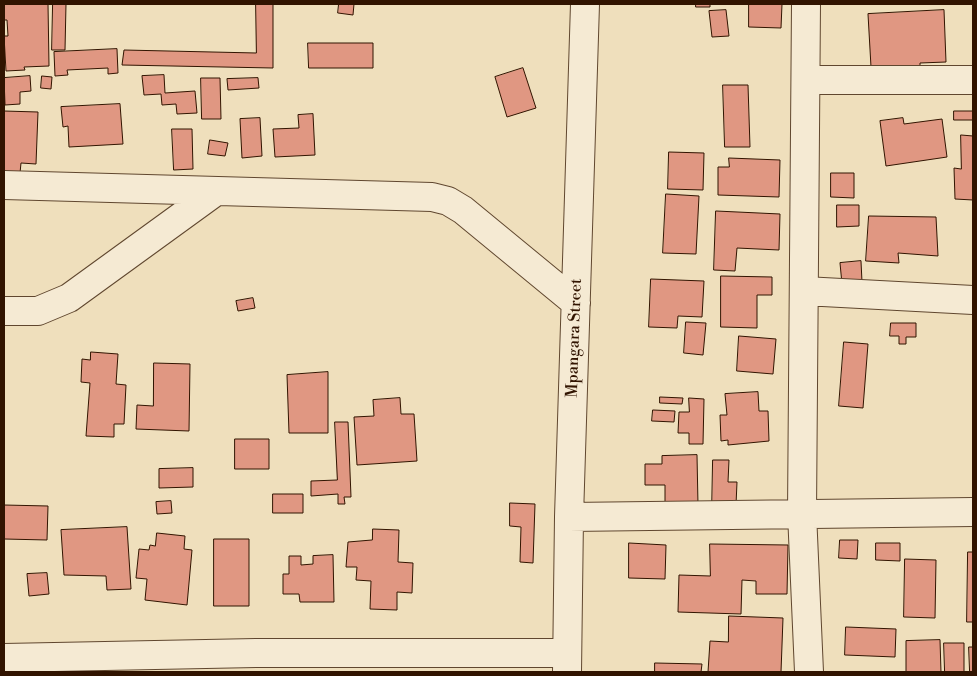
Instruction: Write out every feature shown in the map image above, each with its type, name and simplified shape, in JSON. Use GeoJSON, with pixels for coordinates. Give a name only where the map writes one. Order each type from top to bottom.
{"type":"FeatureCollection","features":[{"type":"Feature","properties":{"kind":"street","name":"Mpangara Street"},"geometry":{"type":"LineString","coordinates":[[566,662],[568,517],[585,4]]}},
{"type":"Feature","properties":{"kind":"street"},"geometry":{"type":"LineString","coordinates":[[806,4],[802,513],[809,672]]}},
{"type":"Feature","properties":{"kind":"street"},"geometry":{"type":"LineString","coordinates":[[806,80],[973,80]]}},
{"type":"Feature","properties":{"kind":"street"},"geometry":{"type":"LineString","coordinates":[[4,185],[432,198],[448,201],[482,225],[576,303]]}},
{"type":"Feature","properties":{"kind":"street"},"geometry":{"type":"LineString","coordinates":[[4,311],[38,311],[69,298],[215,192]]}},
{"type":"Feature","properties":{"kind":"street"},"geometry":{"type":"LineString","coordinates":[[804,291],[973,300]]}},
{"type":"Feature","properties":{"kind":"street"},"geometry":{"type":"LineString","coordinates":[[568,517],[973,512]]}},
{"type":"Feature","properties":{"kind":"street"},"geometry":{"type":"LineString","coordinates":[[4,658],[256,663],[566,662]]}},
{"type":"Feature","properties":{"kind":"building"},"geometry":{"type":"Polygon","coordinates":[[[4,4],[48,4],[49,66],[24,67],[25,70],[6,71],[4,36],[8,36],[7,20],[4,20],[4,4]]]}},
{"type":"Feature","properties":{"kind":"building"},"geometry":{"type":"Polygon","coordinates":[[[53,4],[66,4],[65,50],[52,50],[53,4]]]}},
{"type":"Feature","properties":{"kind":"building"},"geometry":{"type":"Polygon","coordinates":[[[256,4],[273,4],[273,68],[122,65],[124,50],[256,53],[256,4]]]}},
{"type":"Feature","properties":{"kind":"building"},"geometry":{"type":"Polygon","coordinates":[[[339,4],[354,4],[353,15],[338,13],[339,4]]]}},
{"type":"Feature","properties":{"kind":"building"},"geometry":{"type":"Polygon","coordinates":[[[696,4],[710,4],[710,7],[696,7],[696,4]]]}},
{"type":"Feature","properties":{"kind":"building"},"geometry":{"type":"Polygon","coordinates":[[[749,4],[782,4],[781,28],[749,27],[749,4]]]}},
{"type":"Feature","properties":{"kind":"building"},"geometry":{"type":"Polygon","coordinates":[[[726,10],[729,36],[712,37],[709,11],[726,10]]]}},
{"type":"Feature","properties":{"kind":"building"},"geometry":{"type":"Polygon","coordinates":[[[944,10],[946,62],[920,63],[920,71],[895,72],[895,66],[871,67],[868,14],[944,10]]]}},
{"type":"Feature","properties":{"kind":"building"},"geometry":{"type":"Polygon","coordinates":[[[308,43],[373,43],[373,68],[309,68],[308,43]]]}},
{"type":"Feature","properties":{"kind":"building"},"geometry":{"type":"Polygon","coordinates":[[[117,49],[118,73],[108,74],[108,68],[67,70],[68,75],[55,76],[54,52],[117,49]]]}},
{"type":"Feature","properties":{"kind":"building"},"geometry":{"type":"Polygon","coordinates":[[[523,68],[536,108],[507,117],[495,77],[523,68]]]}},
{"type":"Feature","properties":{"kind":"building"},"geometry":{"type":"Polygon","coordinates":[[[164,75],[165,93],[195,91],[197,113],[177,114],[176,104],[162,105],[161,94],[144,95],[142,76],[164,75]]]}},
{"type":"Feature","properties":{"kind":"building"},"geometry":{"type":"Polygon","coordinates":[[[30,76],[31,91],[20,92],[20,104],[5,105],[4,78],[30,76]]]}},
{"type":"Feature","properties":{"kind":"building"},"geometry":{"type":"Polygon","coordinates":[[[42,76],[52,77],[51,89],[41,88],[42,76]]]}},
{"type":"Feature","properties":{"kind":"building"},"geometry":{"type":"Polygon","coordinates":[[[201,78],[220,78],[221,119],[202,119],[201,78]]]}},
{"type":"Feature","properties":{"kind":"building"},"geometry":{"type":"Polygon","coordinates":[[[258,78],[259,88],[228,90],[227,79],[258,78]]]}},
{"type":"Feature","properties":{"kind":"building"},"geometry":{"type":"Polygon","coordinates":[[[723,85],[748,85],[750,147],[725,147],[723,85]]]}},
{"type":"Feature","properties":{"kind":"building"},"geometry":{"type":"Polygon","coordinates":[[[120,104],[123,144],[69,147],[68,126],[63,127],[61,107],[120,104]]]}},
{"type":"Feature","properties":{"kind":"building"},"geometry":{"type":"Polygon","coordinates":[[[4,111],[38,112],[36,164],[21,163],[20,173],[4,173],[4,111]]]}},
{"type":"Feature","properties":{"kind":"building"},"geometry":{"type":"Polygon","coordinates":[[[954,111],[973,111],[973,120],[954,120],[954,111]]]}},
{"type":"Feature","properties":{"kind":"building"},"geometry":{"type":"Polygon","coordinates":[[[313,114],[315,155],[275,157],[273,129],[299,128],[298,115],[313,114]]]}},
{"type":"Feature","properties":{"kind":"building"},"geometry":{"type":"Polygon","coordinates":[[[260,118],[262,156],[242,158],[240,119],[260,118]]]}},
{"type":"Feature","properties":{"kind":"building"},"geometry":{"type":"Polygon","coordinates":[[[903,118],[904,124],[942,119],[947,157],[886,166],[880,121],[903,118]]]}},
{"type":"Feature","properties":{"kind":"building"},"geometry":{"type":"Polygon","coordinates":[[[172,129],[192,129],[193,169],[174,170],[172,129]]]}},
{"type":"Feature","properties":{"kind":"building"},"geometry":{"type":"Polygon","coordinates":[[[961,135],[973,136],[973,200],[955,199],[954,168],[961,169],[961,135]]]}},
{"type":"Feature","properties":{"kind":"building"},"geometry":{"type":"Polygon","coordinates":[[[210,140],[228,143],[225,156],[208,154],[210,140]]]}},
{"type":"Feature","properties":{"kind":"building"},"geometry":{"type":"Polygon","coordinates":[[[669,152],[704,153],[703,190],[668,189],[669,152]]]}},
{"type":"Feature","properties":{"kind":"building"},"geometry":{"type":"Polygon","coordinates":[[[729,158],[780,160],[779,197],[718,195],[718,167],[729,167],[729,158]]]}},
{"type":"Feature","properties":{"kind":"building"},"geometry":{"type":"Polygon","coordinates":[[[831,173],[854,173],[854,198],[831,197],[831,173]]]}},
{"type":"Feature","properties":{"kind":"building"},"geometry":{"type":"Polygon","coordinates":[[[666,194],[699,196],[696,254],[663,253],[666,194]]]}},
{"type":"Feature","properties":{"kind":"building"},"geometry":{"type":"Polygon","coordinates":[[[837,205],[859,205],[859,226],[837,227],[837,205]]]}},
{"type":"Feature","properties":{"kind":"building"},"geometry":{"type":"Polygon","coordinates":[[[716,211],[780,214],[779,250],[737,248],[735,271],[714,270],[716,211]]]}},
{"type":"Feature","properties":{"kind":"building"},"geometry":{"type":"Polygon","coordinates":[[[869,216],[936,217],[938,256],[898,253],[899,263],[866,261],[869,216]]]}},
{"type":"Feature","properties":{"kind":"building"},"geometry":{"type":"Polygon","coordinates":[[[861,261],[862,282],[842,284],[840,263],[861,261]]]}},
{"type":"Feature","properties":{"kind":"building"},"geometry":{"type":"Polygon","coordinates":[[[721,276],[772,277],[772,295],[757,295],[757,328],[721,327],[721,276]]]}},
{"type":"Feature","properties":{"kind":"building"},"geometry":{"type":"Polygon","coordinates":[[[651,279],[704,281],[702,317],[678,316],[677,328],[649,327],[651,279]]]}},
{"type":"Feature","properties":{"kind":"building"},"geometry":{"type":"Polygon","coordinates":[[[253,298],[255,308],[238,311],[236,301],[253,298]]]}},
{"type":"Feature","properties":{"kind":"building"},"geometry":{"type":"Polygon","coordinates":[[[686,322],[706,323],[703,355],[684,353],[686,322]]]}},
{"type":"Feature","properties":{"kind":"building"},"geometry":{"type":"Polygon","coordinates":[[[891,323],[916,323],[916,337],[906,337],[906,344],[899,344],[899,336],[890,336],[891,323]]]}},
{"type":"Feature","properties":{"kind":"building"},"geometry":{"type":"Polygon","coordinates":[[[739,336],[776,339],[773,374],[737,371],[739,336]]]}},
{"type":"Feature","properties":{"kind":"building"},"geometry":{"type":"Polygon","coordinates":[[[844,342],[868,344],[863,408],[839,406],[844,342]]]}},
{"type":"Feature","properties":{"kind":"building"},"geometry":{"type":"Polygon","coordinates":[[[91,352],[118,354],[116,384],[126,385],[124,424],[114,424],[114,437],[86,436],[90,383],[81,382],[82,359],[90,360],[91,352]]]}},
{"type":"Feature","properties":{"kind":"building"},"geometry":{"type":"Polygon","coordinates":[[[154,363],[190,364],[189,431],[136,429],[137,405],[153,406],[154,363]]]}},
{"type":"Feature","properties":{"kind":"building"},"geometry":{"type":"Polygon","coordinates":[[[328,372],[328,433],[289,433],[287,375],[328,372]]]}},
{"type":"Feature","properties":{"kind":"building"},"geometry":{"type":"Polygon","coordinates":[[[758,392],[759,411],[768,411],[769,441],[728,445],[728,440],[721,441],[720,415],[727,415],[725,394],[758,392]]]}},
{"type":"Feature","properties":{"kind":"building"},"geometry":{"type":"Polygon","coordinates":[[[660,397],[683,398],[682,404],[660,403],[660,397]]]}},
{"type":"Feature","properties":{"kind":"building"},"geometry":{"type":"Polygon","coordinates":[[[400,398],[401,414],[414,414],[417,461],[357,465],[354,417],[374,416],[373,400],[400,398]]]}},
{"type":"Feature","properties":{"kind":"building"},"geometry":{"type":"Polygon","coordinates":[[[689,398],[704,399],[703,444],[689,444],[689,433],[678,433],[679,412],[689,412],[689,398]]]}},
{"type":"Feature","properties":{"kind":"building"},"geometry":{"type":"Polygon","coordinates":[[[653,410],[675,411],[674,422],[652,421],[653,410]]]}},
{"type":"Feature","properties":{"kind":"building"},"geometry":{"type":"Polygon","coordinates":[[[335,422],[348,422],[351,497],[344,497],[345,504],[338,504],[338,494],[311,496],[311,481],[337,480],[335,422]]]}},
{"type":"Feature","properties":{"kind":"building"},"geometry":{"type":"Polygon","coordinates":[[[235,439],[269,439],[269,469],[235,469],[235,439]]]}},
{"type":"Feature","properties":{"kind":"building"},"geometry":{"type":"Polygon","coordinates":[[[697,455],[698,505],[665,506],[665,485],[645,485],[645,464],[662,464],[662,456],[697,455]]]}},
{"type":"Feature","properties":{"kind":"building"},"geometry":{"type":"Polygon","coordinates":[[[713,460],[729,460],[728,482],[737,482],[736,505],[712,510],[713,460]]]}},
{"type":"Feature","properties":{"kind":"building"},"geometry":{"type":"Polygon","coordinates":[[[193,468],[193,487],[159,488],[159,469],[193,468]]]}},
{"type":"Feature","properties":{"kind":"building"},"geometry":{"type":"Polygon","coordinates":[[[273,494],[303,494],[303,513],[273,513],[273,494]]]}},
{"type":"Feature","properties":{"kind":"building"},"geometry":{"type":"Polygon","coordinates":[[[171,501],[172,513],[157,514],[156,502],[171,501]]]}},
{"type":"Feature","properties":{"kind":"building"},"geometry":{"type":"Polygon","coordinates":[[[510,503],[535,504],[533,563],[520,562],[521,527],[510,526],[510,503]]]}},
{"type":"Feature","properties":{"kind":"building"},"geometry":{"type":"Polygon","coordinates":[[[4,505],[48,506],[47,540],[4,539],[4,505]]]}},
{"type":"Feature","properties":{"kind":"building"},"geometry":{"type":"Polygon","coordinates":[[[127,527],[131,589],[107,590],[106,576],[64,575],[61,530],[127,527]]]}},
{"type":"Feature","properties":{"kind":"building"},"geometry":{"type":"Polygon","coordinates":[[[373,529],[399,530],[398,562],[413,563],[412,593],[397,592],[397,610],[370,609],[371,581],[356,580],[357,567],[346,567],[348,542],[372,540],[373,529]]]}},
{"type":"Feature","properties":{"kind":"building"},"geometry":{"type":"Polygon","coordinates":[[[157,533],[185,536],[184,549],[192,550],[187,605],[145,600],[147,579],[136,578],[139,549],[149,550],[150,545],[155,546],[157,533]]]}},
{"type":"Feature","properties":{"kind":"building"},"geometry":{"type":"Polygon","coordinates":[[[214,539],[249,539],[249,606],[214,606],[214,539]]]}},
{"type":"Feature","properties":{"kind":"building"},"geometry":{"type":"Polygon","coordinates":[[[840,540],[858,540],[857,559],[839,558],[840,540]]]}},
{"type":"Feature","properties":{"kind":"building"},"geometry":{"type":"Polygon","coordinates":[[[629,543],[666,545],[665,579],[629,578],[629,543]]]}},
{"type":"Feature","properties":{"kind":"building"},"geometry":{"type":"Polygon","coordinates":[[[876,543],[900,543],[900,561],[876,560],[876,543]]]}},
{"type":"Feature","properties":{"kind":"building"},"geometry":{"type":"Polygon","coordinates":[[[710,544],[788,545],[787,594],[756,594],[756,581],[742,580],[741,614],[678,612],[679,575],[710,576],[710,544]]]}},
{"type":"Feature","properties":{"kind":"building"},"geometry":{"type":"Polygon","coordinates":[[[968,552],[973,552],[973,622],[967,622],[968,552]]]}},
{"type":"Feature","properties":{"kind":"building"},"geometry":{"type":"Polygon","coordinates":[[[333,555],[334,602],[300,602],[299,594],[283,594],[283,574],[289,574],[289,556],[301,556],[301,565],[313,564],[313,556],[333,555]]]}},
{"type":"Feature","properties":{"kind":"building"},"geometry":{"type":"Polygon","coordinates":[[[905,559],[936,560],[935,618],[904,617],[905,559]]]}},
{"type":"Feature","properties":{"kind":"building"},"geometry":{"type":"Polygon","coordinates":[[[47,573],[49,594],[29,596],[27,574],[47,573]]]}},
{"type":"Feature","properties":{"kind":"building"},"geometry":{"type":"Polygon","coordinates":[[[729,616],[783,618],[781,672],[708,672],[710,641],[728,642],[729,616]]]}},
{"type":"Feature","properties":{"kind":"building"},"geometry":{"type":"Polygon","coordinates":[[[846,627],[896,629],[895,657],[845,655],[846,627]]]}},
{"type":"Feature","properties":{"kind":"building"},"geometry":{"type":"Polygon","coordinates":[[[940,640],[941,672],[906,672],[906,641],[940,640]]]}},
{"type":"Feature","properties":{"kind":"building"},"geometry":{"type":"Polygon","coordinates":[[[944,643],[964,643],[964,672],[945,672],[944,643]]]}},
{"type":"Feature","properties":{"kind":"building"},"geometry":{"type":"Polygon","coordinates":[[[969,647],[973,647],[973,672],[970,672],[969,647]]]}},
{"type":"Feature","properties":{"kind":"building"},"geometry":{"type":"Polygon","coordinates":[[[655,663],[702,664],[701,672],[655,672],[655,663]]]}}]}
